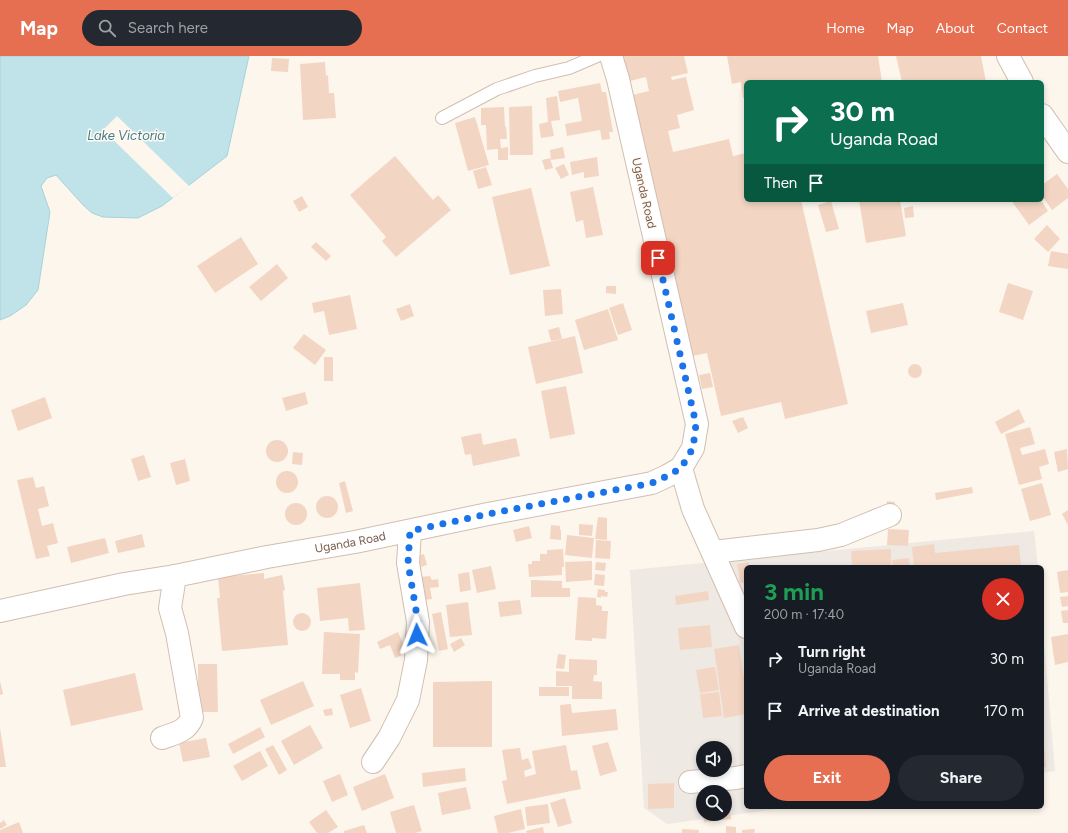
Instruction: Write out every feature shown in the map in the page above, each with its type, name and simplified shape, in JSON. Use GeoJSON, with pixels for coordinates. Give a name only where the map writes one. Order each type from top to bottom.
{"type":"FeatureCollection","features":[{"type":"Feature","properties":{"kind":"street","name":"Uganda Road"},"geometry":{"type":"LineString","coordinates":[[0,611],[124,584],[175,576],[267,557],[332,547],[495,512],[652,483],[681,468],[693,448],[696,424],[618,80],[611,56]]}},
{"type":"Feature","properties":{"kind":"street"},"geometry":{"type":"LineString","coordinates":[[1008,56],[1021,80]]}},
{"type":"Feature","properties":{"kind":"street"},"geometry":{"type":"LineString","coordinates":[[1044,118],[1068,152]]}},
{"type":"Feature","properties":{"kind":"street"},"geometry":{"type":"LineString","coordinates":[[681,468],[693,509],[744,622]]}},
{"type":"Feature","properties":{"kind":"street"},"geometry":{"type":"LineString","coordinates":[[713,552],[782,545],[841,536],[890,515]]}},
{"type":"Feature","properties":{"kind":"street"},"geometry":{"type":"LineString","coordinates":[[373,762],[389,738],[408,700],[416,660],[418,622],[408,563],[410,531]]}},
{"type":"Feature","properties":{"kind":"street"},"geometry":{"type":"LineString","coordinates":[[162,738],[188,726],[192,718],[177,633],[170,608],[175,576]]}},
{"type":"Feature","properties":{"kind":"street"},"geometry":{"type":"LineString","coordinates":[[690,782],[744,776]]}},
{"type":"Feature","properties":{"kind":"lane"},"geometry":{"type":"LineString","coordinates":[[442,118],[497,89],[535,76],[569,68],[597,56]]}},
{"type":"Feature","properties":{"kind":"shaded area"},"geometry":{"type":"Polygon","coordinates":[[[1034,531],[1038,565],[744,565],[744,809],[776,809],[732,815],[732,785],[696,785],[696,820],[667,824],[644,808],[630,570],[1034,531]]]}},
{"type":"Feature","properties":{"kind":"shaded area"},"geometry":{"type":"Polygon","coordinates":[[[1044,641],[1055,771],[1044,773],[1044,641]]]}},
{"type":"Feature","properties":{"kind":"water","name":"Lake Victoria"},"geometry":{"type":"Polygon","coordinates":[[[0,56],[249,56],[227,156],[162,206],[138,218],[103,217],[92,213],[83,205],[56,175],[47,178],[41,186],[50,212],[38,290],[26,305],[10,316],[0,320],[0,56]]]}},
{"type":"Feature","properties":{"kind":"pier"},"geometry":{"type":"Polygon","coordinates":[[[117,116],[189,186],[173,198],[103,130],[117,116]]]}},
{"type":"Feature","properties":{"kind":"building"},"geometry":{"type":"Polygon","coordinates":[[[620,56],[684,56],[688,73],[671,77],[672,80],[686,77],[694,110],[677,115],[680,128],[668,131],[673,152],[729,139],[733,156],[744,153],[744,202],[801,202],[848,404],[785,419],[781,402],[721,416],[707,353],[683,358],[624,97],[649,91],[646,77],[626,82],[620,56]]]}},
{"type":"Feature","properties":{"kind":"building"},"geometry":{"type":"Polygon","coordinates":[[[727,56],[878,56],[882,80],[744,80],[743,98],[741,82],[732,84],[727,56]]]}},
{"type":"Feature","properties":{"kind":"building"},"geometry":{"type":"Polygon","coordinates":[[[896,56],[981,56],[986,80],[902,80],[896,56]]]}},
{"type":"Feature","properties":{"kind":"building"},"geometry":{"type":"Polygon","coordinates":[[[272,58],[289,59],[288,72],[271,71],[272,58]]]}},
{"type":"Feature","properties":{"kind":"building"},"geometry":{"type":"Polygon","coordinates":[[[325,62],[326,76],[328,75],[329,93],[334,93],[336,118],[303,120],[300,64],[325,62]]]}},
{"type":"Feature","properties":{"kind":"building"},"geometry":{"type":"Polygon","coordinates":[[[600,83],[602,92],[606,92],[613,132],[609,132],[610,139],[602,140],[600,130],[567,136],[565,124],[582,121],[578,98],[560,102],[558,91],[600,83]]]}},
{"type":"Feature","properties":{"kind":"building"},"geometry":{"type":"Polygon","coordinates":[[[557,96],[560,120],[551,121],[554,136],[541,138],[539,124],[548,122],[546,98],[557,96]]]}},
{"type":"Feature","properties":{"kind":"building"},"geometry":{"type":"Polygon","coordinates":[[[532,106],[533,155],[510,155],[509,107],[532,106]]]}},
{"type":"Feature","properties":{"kind":"building"},"geometry":{"type":"Polygon","coordinates":[[[504,107],[507,139],[500,139],[501,148],[508,147],[508,160],[498,160],[498,149],[487,150],[486,125],[481,125],[481,108],[504,107]]]}},
{"type":"Feature","properties":{"kind":"building"},"geometry":{"type":"Polygon","coordinates":[[[475,117],[489,165],[468,171],[455,123],[475,117]]]}},
{"type":"Feature","properties":{"kind":"building"},"geometry":{"type":"Polygon","coordinates":[[[563,147],[565,158],[551,160],[550,150],[563,147]]]}},
{"type":"Feature","properties":{"kind":"building"},"geometry":{"type":"Polygon","coordinates":[[[395,156],[433,200],[438,195],[451,210],[396,257],[382,241],[386,237],[350,195],[395,156]]]}},
{"type":"Feature","properties":{"kind":"building"},"geometry":{"type":"Polygon","coordinates":[[[597,157],[599,176],[584,178],[584,172],[572,175],[570,162],[597,157]]]}},
{"type":"Feature","properties":{"kind":"building"},"geometry":{"type":"Polygon","coordinates":[[[550,158],[553,168],[545,170],[542,160],[550,158]]]}},
{"type":"Feature","properties":{"kind":"building"},"geometry":{"type":"Polygon","coordinates":[[[564,164],[569,175],[561,179],[555,168],[564,164]]]}},
{"type":"Feature","properties":{"kind":"building"},"geometry":{"type":"Polygon","coordinates":[[[486,167],[492,185],[478,189],[473,171],[486,167]]]}},
{"type":"Feature","properties":{"kind":"building"},"geometry":{"type":"Polygon","coordinates":[[[1057,174],[1068,189],[1068,198],[1052,210],[1044,199],[1044,184],[1057,174]]]}},
{"type":"Feature","properties":{"kind":"building"},"geometry":{"type":"Polygon","coordinates":[[[593,187],[603,235],[586,238],[583,220],[576,222],[570,192],[593,187]]]}},
{"type":"Feature","properties":{"kind":"building"},"geometry":{"type":"Polygon","coordinates":[[[531,188],[550,266],[510,275],[492,197],[531,188]]]}},
{"type":"Feature","properties":{"kind":"building"},"geometry":{"type":"Polygon","coordinates":[[[302,196],[308,207],[299,212],[293,201],[302,196]]]}},
{"type":"Feature","properties":{"kind":"building"},"geometry":{"type":"Polygon","coordinates":[[[831,202],[839,229],[826,232],[818,205],[831,202]]]}},
{"type":"Feature","properties":{"kind":"building"},"geometry":{"type":"Polygon","coordinates":[[[859,202],[900,202],[906,236],[866,243],[859,202]]]}},
{"type":"Feature","properties":{"kind":"building"},"geometry":{"type":"Polygon","coordinates":[[[1012,202],[1042,202],[1048,211],[1029,225],[1012,202]]]}},
{"type":"Feature","properties":{"kind":"building"},"geometry":{"type":"Polygon","coordinates":[[[913,206],[914,217],[905,218],[904,208],[913,206]]]}},
{"type":"Feature","properties":{"kind":"building"},"geometry":{"type":"Polygon","coordinates":[[[1047,225],[1060,239],[1048,252],[1034,239],[1047,225]]]}},
{"type":"Feature","properties":{"kind":"building"},"geometry":{"type":"Polygon","coordinates":[[[241,237],[258,264],[215,293],[197,266],[241,237]]]}},
{"type":"Feature","properties":{"kind":"building"},"geometry":{"type":"Polygon","coordinates":[[[316,242],[331,256],[326,261],[311,247],[316,242]]]}},
{"type":"Feature","properties":{"kind":"building"},"geometry":{"type":"Polygon","coordinates":[[[1051,251],[1068,254],[1068,269],[1048,266],[1051,251]]]}},
{"type":"Feature","properties":{"kind":"building"},"geometry":{"type":"Polygon","coordinates":[[[277,264],[288,278],[261,301],[249,287],[277,264]]]}},
{"type":"Feature","properties":{"kind":"building"},"geometry":{"type":"Polygon","coordinates":[[[1008,283],[1033,291],[1023,320],[999,312],[1008,283]]]}},
{"type":"Feature","properties":{"kind":"building"},"geometry":{"type":"Polygon","coordinates":[[[606,286],[616,286],[616,294],[606,293],[606,286]]]}},
{"type":"Feature","properties":{"kind":"building"},"geometry":{"type":"Polygon","coordinates":[[[561,289],[563,314],[545,316],[543,290],[561,289]]]}},
{"type":"Feature","properties":{"kind":"building"},"geometry":{"type":"Polygon","coordinates":[[[350,295],[357,329],[329,335],[324,311],[314,313],[312,303],[350,295]]]}},
{"type":"Feature","properties":{"kind":"building"},"geometry":{"type":"Polygon","coordinates":[[[623,303],[632,330],[618,335],[609,308],[623,303]]]}},
{"type":"Feature","properties":{"kind":"building"},"geometry":{"type":"Polygon","coordinates":[[[903,303],[908,325],[871,333],[866,311],[903,303]]]}},
{"type":"Feature","properties":{"kind":"building"},"geometry":{"type":"Polygon","coordinates":[[[410,304],[414,316],[401,321],[396,309],[410,304]]]}},
{"type":"Feature","properties":{"kind":"building"},"geometry":{"type":"Polygon","coordinates":[[[608,309],[618,340],[584,350],[575,320],[608,309]]]}},
{"type":"Feature","properties":{"kind":"building"},"geometry":{"type":"Polygon","coordinates":[[[559,327],[562,339],[551,341],[548,330],[559,327]]]}},
{"type":"Feature","properties":{"kind":"building"},"geometry":{"type":"Polygon","coordinates":[[[304,334],[326,350],[315,365],[293,348],[304,334]]]}},
{"type":"Feature","properties":{"kind":"building"},"geometry":{"type":"Polygon","coordinates":[[[575,336],[583,373],[536,384],[528,347],[575,336]]]}},
{"type":"Feature","properties":{"kind":"building"},"geometry":{"type":"Polygon","coordinates":[[[324,357],[333,357],[333,381],[324,381],[324,357]]]}},
{"type":"Feature","properties":{"kind":"building"},"geometry":{"type":"Polygon","coordinates":[[[912,364],[918,364],[922,368],[922,374],[918,378],[912,378],[908,374],[908,368],[912,364]]]}},
{"type":"Feature","properties":{"kind":"building"},"geometry":{"type":"Polygon","coordinates":[[[710,373],[713,387],[702,389],[699,375],[710,373]]]}},
{"type":"Feature","properties":{"kind":"building"},"geometry":{"type":"Polygon","coordinates":[[[566,386],[575,434],[550,439],[541,391],[566,386]]]}},
{"type":"Feature","properties":{"kind":"building"},"geometry":{"type":"Polygon","coordinates":[[[305,392],[308,404],[286,411],[282,398],[305,392]]]}},
{"type":"Feature","properties":{"kind":"building"},"geometry":{"type":"Polygon","coordinates":[[[45,397],[52,418],[18,431],[11,410],[45,397]]]}},
{"type":"Feature","properties":{"kind":"building"},"geometry":{"type":"Polygon","coordinates":[[[1019,409],[1025,422],[1001,434],[995,422],[1019,409]]]}},
{"type":"Feature","properties":{"kind":"building"},"geometry":{"type":"Polygon","coordinates":[[[743,417],[748,428],[738,433],[732,421],[743,417]]]}},
{"type":"Feature","properties":{"kind":"building"},"geometry":{"type":"Polygon","coordinates":[[[1030,427],[1035,444],[1020,448],[1022,455],[1045,449],[1049,464],[1039,467],[1042,479],[1019,485],[1005,434],[1030,427]]]}},
{"type":"Feature","properties":{"kind":"building"},"geometry":{"type":"Polygon","coordinates":[[[481,433],[483,445],[516,438],[520,456],[473,466],[471,454],[465,455],[461,437],[481,433]]]}},
{"type":"Feature","properties":{"kind":"building"},"geometry":{"type":"Polygon","coordinates":[[[277,440],[285,443],[288,451],[285,459],[277,462],[269,459],[266,451],[269,443],[277,440]]]}},
{"type":"Feature","properties":{"kind":"building"},"geometry":{"type":"Polygon","coordinates":[[[1067,449],[1068,469],[1058,472],[1054,452],[1067,449]]]}},
{"type":"Feature","properties":{"kind":"building"},"geometry":{"type":"Polygon","coordinates":[[[293,452],[303,453],[302,465],[292,464],[293,452]]]}},
{"type":"Feature","properties":{"kind":"building"},"geometry":{"type":"Polygon","coordinates":[[[144,455],[151,477],[138,481],[131,459],[144,455]]]}},
{"type":"Feature","properties":{"kind":"building"},"geometry":{"type":"Polygon","coordinates":[[[185,459],[190,481],[176,485],[170,463],[185,459]]]}},
{"type":"Feature","properties":{"kind":"building"},"geometry":{"type":"Polygon","coordinates":[[[287,471],[295,474],[298,482],[295,490],[287,493],[279,490],[276,482],[279,474],[287,471]]]}},
{"type":"Feature","properties":{"kind":"building"},"geometry":{"type":"Polygon","coordinates":[[[33,477],[36,488],[44,486],[49,506],[38,509],[42,526],[53,523],[58,543],[47,546],[50,556],[36,559],[17,480],[33,477]]]}},
{"type":"Feature","properties":{"kind":"building"},"geometry":{"type":"Polygon","coordinates":[[[345,481],[353,511],[346,513],[339,483],[345,481]]]}},
{"type":"Feature","properties":{"kind":"building"},"geometry":{"type":"Polygon","coordinates":[[[1042,483],[1051,515],[1030,521],[1021,489],[1042,483]]]}},
{"type":"Feature","properties":{"kind":"building"},"geometry":{"type":"Polygon","coordinates":[[[972,487],[973,493],[936,500],[935,493],[972,487]]]}},
{"type":"Feature","properties":{"kind":"building"},"geometry":{"type":"Polygon","coordinates":[[[327,496],[335,499],[338,507],[335,515],[327,518],[319,515],[316,507],[319,499],[327,496]]]}},
{"type":"Feature","properties":{"kind":"building"},"geometry":{"type":"Polygon","coordinates":[[[887,501],[895,502],[894,511],[886,510],[887,501]]]}},
{"type":"Feature","properties":{"kind":"building"},"geometry":{"type":"Polygon","coordinates":[[[296,503],[304,506],[307,514],[304,522],[296,525],[288,522],[285,514],[288,506],[296,503]]]}},
{"type":"Feature","properties":{"kind":"building"},"geometry":{"type":"Polygon","coordinates":[[[1068,510],[1068,525],[1062,514],[1068,510]]]}},
{"type":"Feature","properties":{"kind":"building"},"geometry":{"type":"Polygon","coordinates":[[[598,517],[607,518],[607,540],[595,539],[598,517]]]}},
{"type":"Feature","properties":{"kind":"building"},"geometry":{"type":"Polygon","coordinates":[[[579,524],[593,525],[592,536],[579,535],[579,524]]]}},
{"type":"Feature","properties":{"kind":"building"},"geometry":{"type":"Polygon","coordinates":[[[551,525],[560,526],[561,540],[550,539],[551,525]]]}},
{"type":"Feature","properties":{"kind":"building"},"geometry":{"type":"Polygon","coordinates":[[[529,526],[532,538],[516,542],[513,530],[529,526]]]}},
{"type":"Feature","properties":{"kind":"building"},"geometry":{"type":"Polygon","coordinates":[[[888,529],[909,530],[908,546],[887,545],[888,529]]]}},
{"type":"Feature","properties":{"kind":"building"},"geometry":{"type":"Polygon","coordinates":[[[142,534],[145,547],[118,553],[115,541],[142,534]]]}},
{"type":"Feature","properties":{"kind":"building"},"geometry":{"type":"Polygon","coordinates":[[[567,535],[594,538],[592,558],[565,555],[567,535]]]}},
{"type":"Feature","properties":{"kind":"building"},"geometry":{"type":"Polygon","coordinates":[[[105,538],[109,553],[71,563],[67,547],[105,538]]]}},
{"type":"Feature","properties":{"kind":"building"},"geometry":{"type":"Polygon","coordinates":[[[596,540],[611,541],[610,559],[595,558],[596,540]]]}},
{"type":"Feature","properties":{"kind":"building"},"geometry":{"type":"Polygon","coordinates":[[[934,544],[935,553],[1019,545],[1021,565],[914,565],[912,547],[934,544]]]}},
{"type":"Feature","properties":{"kind":"building"},"geometry":{"type":"Polygon","coordinates":[[[563,549],[564,567],[562,567],[562,575],[529,577],[528,564],[532,564],[532,561],[540,561],[540,554],[547,554],[547,550],[563,549]]]}},
{"type":"Feature","properties":{"kind":"building"},"geometry":{"type":"Polygon","coordinates":[[[891,549],[891,565],[852,565],[851,551],[891,549]]]}},
{"type":"Feature","properties":{"kind":"building"},"geometry":{"type":"Polygon","coordinates":[[[424,554],[427,565],[421,567],[417,556],[424,554]]]}},
{"type":"Feature","properties":{"kind":"building"},"geometry":{"type":"Polygon","coordinates":[[[909,558],[910,565],[893,565],[892,560],[909,558]]]}},
{"type":"Feature","properties":{"kind":"building"},"geometry":{"type":"Polygon","coordinates":[[[592,561],[592,580],[566,582],[565,562],[592,561]]]}},
{"type":"Feature","properties":{"kind":"building"},"geometry":{"type":"Polygon","coordinates":[[[596,562],[606,563],[605,571],[595,570],[596,562]]]}},
{"type":"Feature","properties":{"kind":"building"},"geometry":{"type":"Polygon","coordinates":[[[749,562],[749,565],[744,565],[744,583],[740,583],[737,564],[749,562]]]}},
{"type":"Feature","properties":{"kind":"building"},"geometry":{"type":"Polygon","coordinates":[[[491,566],[496,589],[477,593],[472,570],[491,566]]]}},
{"type":"Feature","properties":{"kind":"building"},"geometry":{"type":"Polygon","coordinates":[[[1068,570],[1068,592],[1060,593],[1057,572],[1068,570]]]}},
{"type":"Feature","properties":{"kind":"building"},"geometry":{"type":"Polygon","coordinates":[[[469,572],[471,590],[460,592],[458,574],[469,572]]]}},
{"type":"Feature","properties":{"kind":"building"},"geometry":{"type":"Polygon","coordinates":[[[264,573],[264,579],[282,575],[285,590],[283,591],[288,645],[222,651],[217,598],[220,598],[218,577],[264,573]]]}},
{"type":"Feature","properties":{"kind":"building"},"geometry":{"type":"Polygon","coordinates":[[[595,574],[605,575],[604,586],[594,585],[595,574]]]}},
{"type":"Feature","properties":{"kind":"building"},"geometry":{"type":"Polygon","coordinates":[[[430,576],[432,580],[438,579],[439,587],[430,588],[432,599],[423,600],[420,577],[430,576]]]}},
{"type":"Feature","properties":{"kind":"building"},"geometry":{"type":"Polygon","coordinates":[[[531,580],[562,581],[562,588],[570,588],[570,597],[531,597],[531,580]]]}},
{"type":"Feature","properties":{"kind":"building"},"geometry":{"type":"Polygon","coordinates":[[[360,583],[365,630],[349,631],[348,618],[320,621],[317,588],[360,583]]]}},
{"type":"Feature","properties":{"kind":"building"},"geometry":{"type":"Polygon","coordinates":[[[598,589],[608,592],[607,597],[597,597],[598,589]]]}},
{"type":"Feature","properties":{"kind":"building"},"geometry":{"type":"Polygon","coordinates":[[[708,591],[709,600],[676,605],[675,596],[708,591]]]}},
{"type":"Feature","properties":{"kind":"building"},"geometry":{"type":"Polygon","coordinates":[[[1068,596],[1068,606],[1062,607],[1060,597],[1068,596]]]}},
{"type":"Feature","properties":{"kind":"building"},"geometry":{"type":"Polygon","coordinates":[[[578,597],[596,598],[596,605],[602,606],[602,611],[608,611],[606,639],[592,638],[592,641],[575,640],[578,597]]]}},
{"type":"Feature","properties":{"kind":"building"},"geometry":{"type":"Polygon","coordinates":[[[520,600],[522,614],[500,617],[498,602],[520,600]]]}},
{"type":"Feature","properties":{"kind":"building"},"geometry":{"type":"Polygon","coordinates":[[[468,602],[472,635],[450,637],[446,605],[468,602]]]}},
{"type":"Feature","properties":{"kind":"building"},"geometry":{"type":"Polygon","coordinates":[[[1068,610],[1068,623],[1063,623],[1061,611],[1068,610]]]}},
{"type":"Feature","properties":{"kind":"building"},"geometry":{"type":"Polygon","coordinates":[[[441,612],[448,649],[439,651],[432,614],[441,612]]]}},
{"type":"Feature","properties":{"kind":"building"},"geometry":{"type":"Polygon","coordinates":[[[302,613],[308,616],[311,622],[308,628],[302,631],[296,628],[293,622],[296,616],[302,613]]]}},
{"type":"Feature","properties":{"kind":"building"},"geometry":{"type":"Polygon","coordinates":[[[710,625],[712,647],[680,650],[678,628],[710,625]]]}},
{"type":"Feature","properties":{"kind":"building"},"geometry":{"type":"Polygon","coordinates":[[[324,632],[360,634],[358,673],[355,672],[355,680],[340,680],[340,674],[322,674],[324,632]]]}},
{"type":"Feature","properties":{"kind":"building"},"geometry":{"type":"Polygon","coordinates":[[[398,632],[407,653],[395,658],[390,645],[380,649],[377,642],[398,632]]]}},
{"type":"Feature","properties":{"kind":"building"},"geometry":{"type":"Polygon","coordinates":[[[1068,634],[1068,662],[1055,665],[1051,637],[1068,634]]]}},
{"type":"Feature","properties":{"kind":"building"},"geometry":{"type":"Polygon","coordinates":[[[461,638],[465,645],[454,652],[450,644],[461,638]]]}},
{"type":"Feature","properties":{"kind":"building"},"geometry":{"type":"Polygon","coordinates":[[[739,645],[744,679],[744,714],[724,718],[714,649],[739,645]]]}},
{"type":"Feature","properties":{"kind":"building"},"geometry":{"type":"Polygon","coordinates":[[[558,654],[566,655],[564,669],[556,668],[558,654]]]}},
{"type":"Feature","properties":{"kind":"building"},"geometry":{"type":"Polygon","coordinates":[[[569,659],[597,660],[597,675],[594,675],[593,681],[602,682],[602,699],[572,699],[572,686],[556,686],[556,671],[569,672],[569,659]]]}},
{"type":"Feature","properties":{"kind":"building"},"geometry":{"type":"Polygon","coordinates":[[[198,664],[217,664],[218,712],[198,712],[198,664]]]}},
{"type":"Feature","properties":{"kind":"building"},"geometry":{"type":"Polygon","coordinates":[[[715,667],[719,690],[700,693],[696,670],[715,667]]]}},
{"type":"Feature","properties":{"kind":"building"},"geometry":{"type":"Polygon","coordinates":[[[135,673],[143,710],[71,726],[63,690],[135,673]]]}},
{"type":"Feature","properties":{"kind":"building"},"geometry":{"type":"Polygon","coordinates":[[[0,681],[3,694],[0,695],[0,681]]]}},
{"type":"Feature","properties":{"kind":"building"},"geometry":{"type":"Polygon","coordinates":[[[303,681],[314,706],[271,725],[260,700],[303,681]]]}},
{"type":"Feature","properties":{"kind":"building"},"geometry":{"type":"Polygon","coordinates":[[[492,681],[492,747],[433,747],[433,682],[492,681]]]}},
{"type":"Feature","properties":{"kind":"building"},"geometry":{"type":"Polygon","coordinates":[[[539,687],[569,687],[569,696],[539,696],[539,687]]]}},
{"type":"Feature","properties":{"kind":"building"},"geometry":{"type":"Polygon","coordinates":[[[361,688],[371,721],[350,728],[340,695],[361,688]]]}},
{"type":"Feature","properties":{"kind":"building"},"geometry":{"type":"Polygon","coordinates":[[[719,692],[722,716],[703,718],[700,694],[719,692]]]}},
{"type":"Feature","properties":{"kind":"building"},"geometry":{"type":"Polygon","coordinates":[[[571,704],[572,713],[616,709],[618,730],[562,736],[560,705],[571,704]]]}},
{"type":"Feature","properties":{"kind":"building"},"geometry":{"type":"Polygon","coordinates":[[[332,708],[333,715],[325,716],[323,710],[332,708]]]}},
{"type":"Feature","properties":{"kind":"building"},"geometry":{"type":"Polygon","coordinates":[[[310,725],[323,748],[294,765],[281,741],[310,725]]]}},
{"type":"Feature","properties":{"kind":"building"},"geometry":{"type":"Polygon","coordinates":[[[260,727],[265,737],[233,754],[228,744],[260,727]]]}},
{"type":"Feature","properties":{"kind":"building"},"geometry":{"type":"Polygon","coordinates":[[[0,728],[6,767],[0,767],[0,728]]]}},
{"type":"Feature","properties":{"kind":"building"},"geometry":{"type":"Polygon","coordinates":[[[206,738],[210,757],[183,762],[179,743],[206,738]]]}},
{"type":"Feature","properties":{"kind":"building"},"geometry":{"type":"Polygon","coordinates":[[[608,742],[617,771],[600,776],[592,746],[608,742]]]}},
{"type":"Feature","properties":{"kind":"building"},"geometry":{"type":"Polygon","coordinates":[[[273,745],[287,770],[279,775],[265,749],[273,745]]]}},
{"type":"Feature","properties":{"kind":"building"},"geometry":{"type":"Polygon","coordinates":[[[566,745],[571,771],[577,770],[581,789],[507,804],[502,781],[507,780],[502,750],[520,748],[522,760],[528,758],[532,768],[524,771],[525,777],[536,774],[532,751],[566,745]]]}},
{"type":"Feature","properties":{"kind":"building"},"geometry":{"type":"Polygon","coordinates":[[[1044,746],[1046,767],[1044,767],[1044,746]]]}},
{"type":"Feature","properties":{"kind":"building"},"geometry":{"type":"Polygon","coordinates":[[[260,751],[268,766],[242,781],[233,766],[260,751]]]}},
{"type":"Feature","properties":{"kind":"building"},"geometry":{"type":"Polygon","coordinates":[[[465,768],[466,781],[423,787],[422,773],[465,768]]]}},
{"type":"Feature","properties":{"kind":"building"},"geometry":{"type":"Polygon","coordinates":[[[340,774],[348,795],[332,802],[323,781],[340,774]]]}},
{"type":"Feature","properties":{"kind":"building"},"geometry":{"type":"Polygon","coordinates":[[[385,774],[394,798],[362,811],[353,787],[385,774]]]}},
{"type":"Feature","properties":{"kind":"building"},"geometry":{"type":"Polygon","coordinates":[[[674,783],[674,808],[648,809],[648,784],[674,783]]]}},
{"type":"Feature","properties":{"kind":"building"},"geometry":{"type":"Polygon","coordinates":[[[466,787],[471,809],[442,815],[438,793],[466,787]]]}},
{"type":"Feature","properties":{"kind":"building"},"geometry":{"type":"Polygon","coordinates":[[[565,798],[572,823],[558,827],[550,803],[565,798]]]}},
{"type":"Feature","properties":{"kind":"building"},"geometry":{"type":"Polygon","coordinates":[[[548,804],[550,823],[527,826],[525,807],[548,804]]]}},
{"type":"Feature","properties":{"kind":"building"},"geometry":{"type":"Polygon","coordinates":[[[414,805],[422,831],[415,833],[396,833],[390,812],[414,805]]]}},
{"type":"Feature","properties":{"kind":"building"},"geometry":{"type":"Polygon","coordinates":[[[521,809],[525,829],[508,833],[498,833],[494,816],[521,809]]]}},
{"type":"Feature","properties":{"kind":"building"},"geometry":{"type":"Polygon","coordinates":[[[326,810],[338,827],[328,833],[317,833],[309,822],[326,810]]]}},
{"type":"Feature","properties":{"kind":"building"},"geometry":{"type":"Polygon","coordinates":[[[4,820],[7,825],[0,829],[0,823],[4,820]]]}},
{"type":"Feature","properties":{"kind":"building"},"geometry":{"type":"Polygon","coordinates":[[[19,822],[23,833],[0,833],[0,830],[19,822]]]}},
{"type":"Feature","properties":{"kind":"building"},"geometry":{"type":"Polygon","coordinates":[[[364,825],[367,833],[344,833],[344,831],[364,825]]]}},
{"type":"Feature","properties":{"kind":"building"},"geometry":{"type":"Polygon","coordinates":[[[726,826],[736,827],[736,833],[726,833],[726,826]]]}},
{"type":"Feature","properties":{"kind":"building"},"geometry":{"type":"Polygon","coordinates":[[[543,827],[544,833],[527,833],[526,831],[543,827]]]}},
{"type":"Feature","properties":{"kind":"building"},"geometry":{"type":"Polygon","coordinates":[[[682,829],[699,830],[699,833],[682,833],[682,829]]]}},
{"type":"Feature","properties":{"kind":"building"},"geometry":{"type":"Polygon","coordinates":[[[755,829],[754,833],[742,833],[742,830],[755,829]]]}},
{"type":"Feature","properties":{"kind":"route"},"geometry":{"type":"LineString","coordinates":[[417,635],[418,622],[408,563],[410,531],[583,495],[652,483],[681,468],[693,448],[696,424],[658,258]]}}]}
